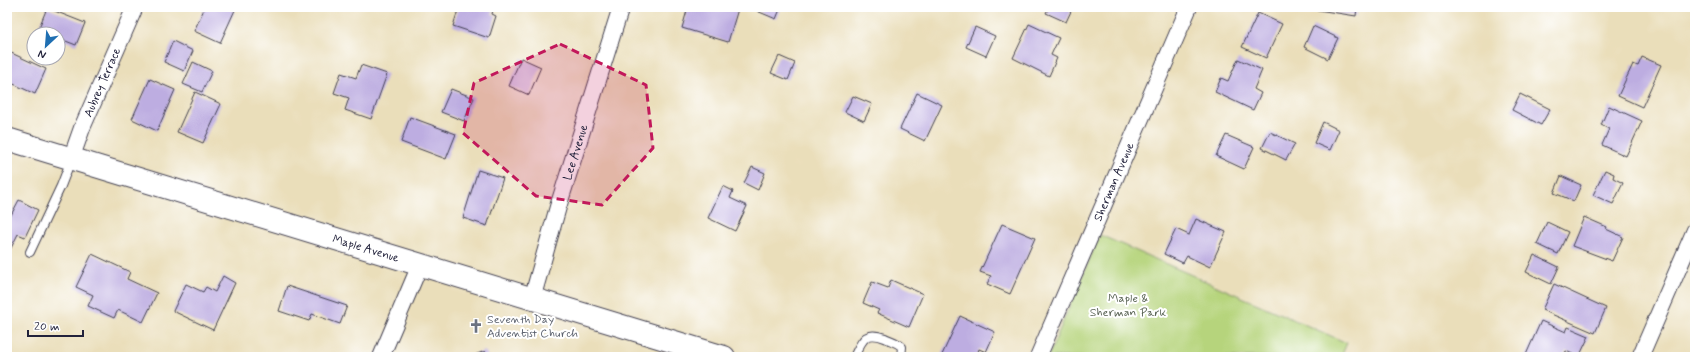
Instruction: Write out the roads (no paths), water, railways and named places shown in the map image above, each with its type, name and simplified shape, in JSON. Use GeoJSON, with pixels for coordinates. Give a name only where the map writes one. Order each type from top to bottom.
{"type":"FeatureCollection","features":[{"type":"Feature","properties":{"kind":"main road","name":"Maple Avenue"},"geometry":{"type":"LineString","coordinates":[[7,139],[724,357]]}},
{"type":"Feature","properties":{"kind":"street","name":"Aubrey Terrace"},"geometry":{"type":"LineString","coordinates":[[71,159],[82,128],[135,7]]}},
{"type":"Feature","properties":{"kind":"street","name":"Lee Avenue"},"geometry":{"type":"LineString","coordinates":[[532,299],[558,207],[621,7]]}},
{"type":"Feature","properties":{"kind":"street","name":"Sherman Avenue"},"geometry":{"type":"LineString","coordinates":[[1038,357],[1189,7]]}},
{"type":"Feature","properties":{"kind":"street"},"geometry":{"type":"LineString","coordinates":[[1640,357],[1695,230]]}},
{"type":"Feature","properties":{"kind":"street"},"geometry":{"type":"LineString","coordinates":[[381,357],[420,265]]}},
{"type":"Feature","properties":{"kind":"lane"},"geometry":{"type":"LineString","coordinates":[[30,252],[61,186],[71,159]]}},
{"type":"Feature","properties":{"kind":"lane"},"geometry":{"type":"LineString","coordinates":[[854,357],[864,339],[869,335],[876,334],[902,347],[901,357]]}},
{"type":"Feature","properties":{"kind":"place","name":"Seventh Day Adventist Church"},"geometry":{"type":"Point","coordinates":[476,326]}},
{"type":"Feature","properties":{"kind":"park label","name":"Maple & Sherman Park"},"geometry":{"type":"Point","coordinates":[1128,305]}}]}
